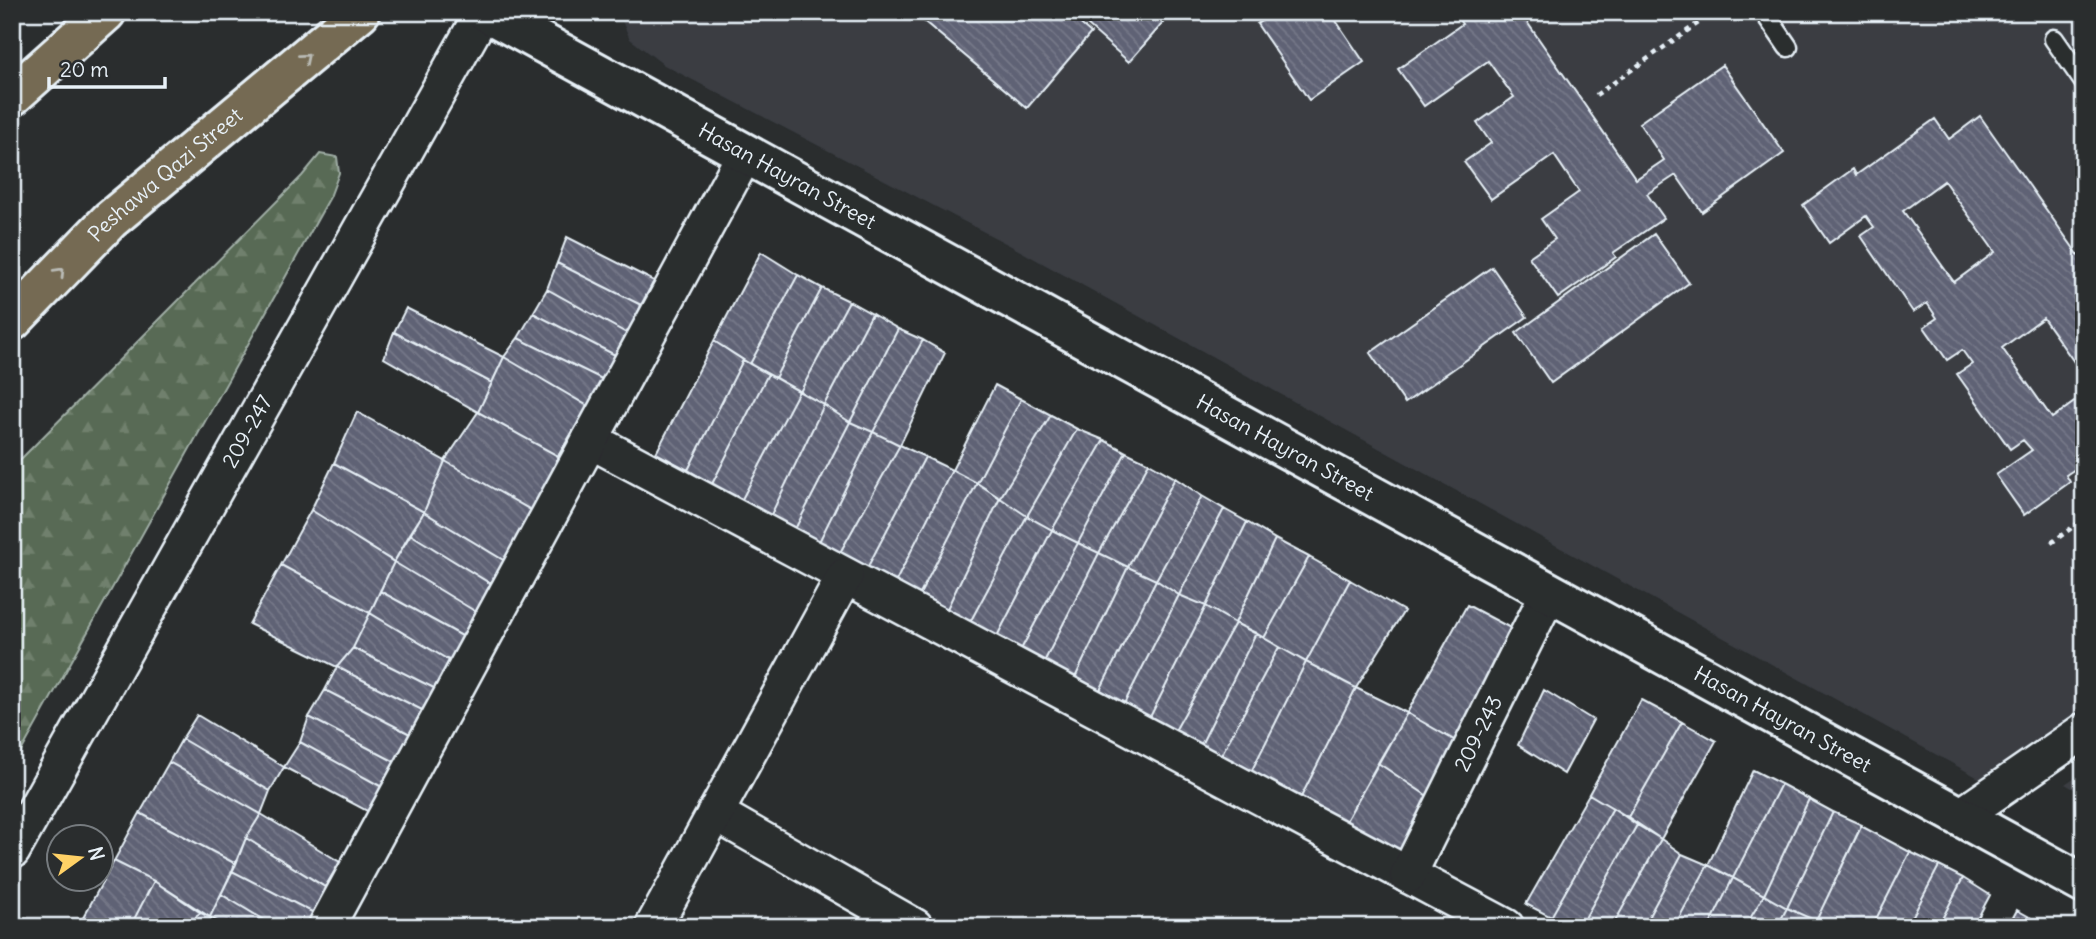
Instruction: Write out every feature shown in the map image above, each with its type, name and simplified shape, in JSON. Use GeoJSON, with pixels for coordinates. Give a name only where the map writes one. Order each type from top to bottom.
{"type":"FeatureCollection","features":[{"type":"Feature","properties":{"kind":"highway"},"geometry":{"type":"LineString","coordinates":[[12,96],[106,12]]}},
{"type":"Feature","properties":{"kind":"highway","name":"Peshawa Qazi Street"},"geometry":{"type":"LineString","coordinates":[[12,321],[110,220],[360,12]]}},
{"type":"Feature","properties":{"kind":"street","name":"Hasan Hayran Street"},"geometry":{"type":"LineString","coordinates":[[484,12],[2084,884]]}},
{"type":"Feature","properties":{"kind":"street","name":"209-247"},"geometry":{"type":"LineString","coordinates":[[12,851],[484,12]]}},
{"type":"Feature","properties":{"kind":"street"},"geometry":{"type":"LineString","coordinates":[[326,927],[745,153]]}},
{"type":"Feature","properties":{"kind":"street"},"geometry":{"type":"LineString","coordinates":[[590,440],[1506,927]]}},
{"type":"Feature","properties":{"kind":"street"},"geometry":{"type":"LineString","coordinates":[[653,927],[845,576]]}},
{"type":"Feature","properties":{"kind":"street","name":"209-243"},"geometry":{"type":"LineString","coordinates":[[1408,874],[1549,592]]}},
{"type":"Feature","properties":{"kind":"street"},"geometry":{"type":"LineString","coordinates":[[1961,816],[2084,731]]}},
{"type":"Feature","properties":{"kind":"street"},"geometry":{"type":"LineString","coordinates":[[715,813],[915,927]]}},
{"type":"Feature","properties":{"kind":"lane"},"geometry":{"type":"LineString","coordinates":[[1764,12],[1788,47]]}},
{"type":"Feature","properties":{"kind":"lane"},"geometry":{"type":"LineString","coordinates":[[2053,39],[2084,82]]}},
{"type":"Feature","properties":{"kind":"path"},"geometry":{"type":"LineString","coordinates":[[1596,95],[1714,12]]}},
{"type":"Feature","properties":{"kind":"path"},"geometry":{"type":"LineString","coordinates":[[2051,543],[2084,519]]}},
{"type":"Feature","properties":{"kind":"shaded area"},"geometry":{"type":"Polygon","coordinates":[[[618,12],[2084,12],[2084,716],[1986,782],[1013,247],[664,65],[630,39],[618,12]]]}},
{"type":"Feature","properties":{"kind":"shaded area"},"geometry":{"type":"Polygon","coordinates":[[[2084,771],[2084,795],[2065,784],[2084,771]]]}},
{"type":"Feature","properties":{"kind":"green space"},"geometry":{"type":"Polygon","coordinates":[[[320,154],[337,157],[339,173],[330,197],[12,768],[12,468],[302,176],[320,154]]]}},
{"type":"Feature","properties":{"kind":"building"},"geometry":{"type":"Polygon","coordinates":[[[933,12],[1067,12],[1091,33],[1027,108],[925,22],[933,12]]]}},
{"type":"Feature","properties":{"kind":"building"},"geometry":{"type":"Polygon","coordinates":[[[1098,12],[1152,12],[1163,23],[1129,62],[1087,25],[1098,12]]]}},
{"type":"Feature","properties":{"kind":"building"},"geometry":{"type":"Polygon","coordinates":[[[1274,12],[1330,12],[1364,62],[1309,100],[1257,24],[1274,12]]]}},
{"type":"Feature","properties":{"kind":"building"},"geometry":{"type":"Polygon","coordinates":[[[1464,12],[1520,12],[1636,179],[1664,160],[1639,123],[1722,65],[1784,153],[1702,212],[1676,175],[1647,194],[1664,218],[1613,253],[1616,257],[1558,298],[1529,257],[1555,239],[1541,219],[1579,192],[1554,155],[1491,199],[1464,162],[1491,143],[1477,123],[1514,97],[1488,61],[1424,106],[1398,69],[1462,24],[1457,17],[1464,12]]]}},
{"type":"Feature","properties":{"kind":"building"},"geometry":{"type":"Polygon","coordinates":[[[1980,116],[2084,263],[2084,376],[2043,318],[2002,348],[2052,418],[2084,395],[2084,463],[2066,475],[2070,482],[2024,515],[1996,475],[2032,450],[2023,440],[2010,449],[1957,374],[1972,364],[1962,350],[1947,360],[1924,327],[1937,318],[1927,303],[1913,312],[1861,236],[1874,227],[1866,216],[1829,243],[1803,205],[1853,169],[1856,175],[1935,119],[1949,139],[1980,116]],[[1944,181],[1903,211],[1954,282],[1995,252],[1944,181]]]}},
{"type":"Feature","properties":{"kind":"building"},"geometry":{"type":"Polygon","coordinates":[[[1654,234],[1689,283],[1551,383],[1516,333],[1654,234]]]}},
{"type":"Feature","properties":{"kind":"building"},"geometry":{"type":"Polygon","coordinates":[[[567,237],[654,281],[641,305],[557,263],[567,237]]]}},
{"type":"Feature","properties":{"kind":"building"},"geometry":{"type":"Polygon","coordinates":[[[761,252],[798,275],[750,364],[714,341],[761,252]]]}},
{"type":"Feature","properties":{"kind":"building"},"geometry":{"type":"Polygon","coordinates":[[[557,263],[641,305],[630,335],[547,289],[557,263]]]}},
{"type":"Feature","properties":{"kind":"building"},"geometry":{"type":"Polygon","coordinates":[[[1492,267],[1527,317],[1405,403],[1370,353],[1492,267]]]}},
{"type":"Feature","properties":{"kind":"building"},"geometry":{"type":"Polygon","coordinates":[[[798,275],[822,288],[775,378],[750,364],[798,275]]]}},
{"type":"Feature","properties":{"kind":"building"},"geometry":{"type":"Polygon","coordinates":[[[822,288],[849,301],[800,392],[775,378],[822,288]]]}},
{"type":"Feature","properties":{"kind":"building"},"geometry":{"type":"Polygon","coordinates":[[[547,289],[630,335],[617,356],[533,313],[547,289]]]}},
{"type":"Feature","properties":{"kind":"building"},"geometry":{"type":"Polygon","coordinates":[[[849,301],[872,314],[824,405],[800,392],[849,301]]]}},
{"type":"Feature","properties":{"kind":"building"},"geometry":{"type":"Polygon","coordinates":[[[406,308],[504,357],[492,383],[394,332],[406,308]]]}},
{"type":"Feature","properties":{"kind":"building"},"geometry":{"type":"Polygon","coordinates":[[[533,313],[617,356],[602,379],[518,338],[533,313]]]}},
{"type":"Feature","properties":{"kind":"building"},"geometry":{"type":"Polygon","coordinates":[[[872,314],[898,329],[850,422],[824,405],[872,314]]]}},
{"type":"Feature","properties":{"kind":"building"},"geometry":{"type":"Polygon","coordinates":[[[898,329],[923,340],[873,432],[850,422],[898,329]]]}},
{"type":"Feature","properties":{"kind":"building"},"geometry":{"type":"Polygon","coordinates":[[[394,332],[492,383],[478,412],[384,358],[394,332]]]}},
{"type":"Feature","properties":{"kind":"building"},"geometry":{"type":"Polygon","coordinates":[[[518,338],[602,379],[588,406],[504,357],[518,338]]]}},
{"type":"Feature","properties":{"kind":"building"},"geometry":{"type":"Polygon","coordinates":[[[923,340],[945,353],[900,445],[873,432],[923,340]]]}},
{"type":"Feature","properties":{"kind":"building"},"geometry":{"type":"Polygon","coordinates":[[[714,341],[743,360],[688,470],[656,453],[714,341]]]}},
{"type":"Feature","properties":{"kind":"building"},"geometry":{"type":"Polygon","coordinates":[[[504,357],[588,406],[558,456],[478,412],[504,357]]]}},
{"type":"Feature","properties":{"kind":"building"},"geometry":{"type":"Polygon","coordinates":[[[743,360],[768,374],[712,484],[688,470],[743,360]]]}},
{"type":"Feature","properties":{"kind":"building"},"geometry":{"type":"Polygon","coordinates":[[[768,374],[799,391],[741,501],[712,484],[768,374]]]}},
{"type":"Feature","properties":{"kind":"building"},"geometry":{"type":"Polygon","coordinates":[[[995,385],[1021,399],[977,483],[952,470],[995,385]]]}},
{"type":"Feature","properties":{"kind":"building"},"geometry":{"type":"Polygon","coordinates":[[[799,391],[824,405],[769,519],[741,501],[799,391]]]}},
{"type":"Feature","properties":{"kind":"building"},"geometry":{"type":"Polygon","coordinates":[[[1021,399],[1051,415],[1000,498],[977,483],[1021,399]]]}},
{"type":"Feature","properties":{"kind":"building"},"geometry":{"type":"Polygon","coordinates":[[[824,405],[850,422],[792,535],[769,519],[824,405]]]}},
{"type":"Feature","properties":{"kind":"building"},"geometry":{"type":"Polygon","coordinates":[[[357,412],[445,461],[424,512],[334,463],[357,412]]]}},
{"type":"Feature","properties":{"kind":"building"},"geometry":{"type":"Polygon","coordinates":[[[478,412],[558,456],[536,513],[445,461],[478,412]]]}},
{"type":"Feature","properties":{"kind":"building"},"geometry":{"type":"Polygon","coordinates":[[[1051,415],[1077,429],[1027,516],[1000,498],[1051,415]]]}},
{"type":"Feature","properties":{"kind":"building"},"geometry":{"type":"Polygon","coordinates":[[[850,422],[873,432],[818,544],[792,535],[850,422]]]}},
{"type":"Feature","properties":{"kind":"building"},"geometry":{"type":"Polygon","coordinates":[[[1077,429],[1104,440],[1052,530],[1027,516],[1077,429]]]}},
{"type":"Feature","properties":{"kind":"building"},"geometry":{"type":"Polygon","coordinates":[[[873,432],[900,445],[837,558],[818,544],[873,432]]]}},
{"type":"Feature","properties":{"kind":"building"},"geometry":{"type":"Polygon","coordinates":[[[1104,440],[1126,452],[1078,543],[1052,530],[1104,440]]]}},
{"type":"Feature","properties":{"kind":"building"},"geometry":{"type":"Polygon","coordinates":[[[900,445],[925,457],[864,574],[837,558],[900,445]]]}},
{"type":"Feature","properties":{"kind":"building"},"geometry":{"type":"Polygon","coordinates":[[[1126,452],[1149,463],[1099,553],[1078,543],[1126,452]]]}},
{"type":"Feature","properties":{"kind":"building"},"geometry":{"type":"Polygon","coordinates":[[[925,457],[952,470],[893,587],[864,574],[925,457]]]}},
{"type":"Feature","properties":{"kind":"building"},"geometry":{"type":"Polygon","coordinates":[[[445,461],[536,513],[510,564],[424,512],[445,461]]]}},
{"type":"Feature","properties":{"kind":"building"},"geometry":{"type":"Polygon","coordinates":[[[334,463],[424,512],[394,562],[311,510],[334,463]]]}},
{"type":"Feature","properties":{"kind":"building"},"geometry":{"type":"Polygon","coordinates":[[[1149,463],[1175,478],[1128,567],[1099,553],[1149,463]]]}},
{"type":"Feature","properties":{"kind":"building"},"geometry":{"type":"Polygon","coordinates":[[[952,470],[977,483],[917,600],[893,587],[952,470]]]}},
{"type":"Feature","properties":{"kind":"building"},"geometry":{"type":"Polygon","coordinates":[[[1175,478],[1202,496],[1156,580],[1128,567],[1175,478]]]}},
{"type":"Feature","properties":{"kind":"building"},"geometry":{"type":"Polygon","coordinates":[[[977,483],[1000,498],[944,615],[917,600],[977,483]]]}},
{"type":"Feature","properties":{"kind":"building"},"geometry":{"type":"Polygon","coordinates":[[[1202,496],[1224,509],[1179,595],[1156,580],[1202,496]]]}},
{"type":"Feature","properties":{"kind":"building"},"geometry":{"type":"Polygon","coordinates":[[[1000,498],[1027,516],[968,626],[944,615],[1000,498]]]}},
{"type":"Feature","properties":{"kind":"building"},"geometry":{"type":"Polygon","coordinates":[[[1224,509],[1247,522],[1206,606],[1179,595],[1224,509]]]}},
{"type":"Feature","properties":{"kind":"building"},"geometry":{"type":"Polygon","coordinates":[[[311,510],[394,562],[370,613],[281,565],[311,510]]]}},
{"type":"Feature","properties":{"kind":"building"},"geometry":{"type":"Polygon","coordinates":[[[424,512],[510,564],[496,587],[410,534],[424,512]]]}},
{"type":"Feature","properties":{"kind":"building"},"geometry":{"type":"Polygon","coordinates":[[[1027,516],[1052,530],[994,642],[968,626],[1027,516]]]}},
{"type":"Feature","properties":{"kind":"building"},"geometry":{"type":"Polygon","coordinates":[[[1247,522],[1275,539],[1235,623],[1206,606],[1247,522]]]}},
{"type":"Feature","properties":{"kind":"building"},"geometry":{"type":"Polygon","coordinates":[[[1052,530],[1078,543],[1018,655],[994,642],[1052,530]]]}},
{"type":"Feature","properties":{"kind":"building"},"geometry":{"type":"Polygon","coordinates":[[[410,534],[496,587],[478,613],[394,562],[410,534]]]}},
{"type":"Feature","properties":{"kind":"building"},"geometry":{"type":"Polygon","coordinates":[[[1275,539],[1309,557],[1264,638],[1235,623],[1275,539]]]}},
{"type":"Feature","properties":{"kind":"building"},"geometry":{"type":"Polygon","coordinates":[[[1078,543],[1099,553],[1041,668],[1018,655],[1078,543]]]}},
{"type":"Feature","properties":{"kind":"building"},"geometry":{"type":"Polygon","coordinates":[[[1099,553],[1128,567],[1073,682],[1041,668],[1099,553]]]}},
{"type":"Feature","properties":{"kind":"building"},"geometry":{"type":"Polygon","coordinates":[[[1309,557],[1350,580],[1306,662],[1264,638],[1309,557]]]}},
{"type":"Feature","properties":{"kind":"building"},"geometry":{"type":"Polygon","coordinates":[[[394,562],[478,613],[464,637],[380,591],[394,562]]]}},
{"type":"Feature","properties":{"kind":"building"},"geometry":{"type":"Polygon","coordinates":[[[281,565],[370,613],[353,648],[337,667],[249,624],[281,565]]]}},
{"type":"Feature","properties":{"kind":"building"},"geometry":{"type":"Polygon","coordinates":[[[1128,567],[1156,580],[1096,698],[1073,682],[1128,567]]]}},
{"type":"Feature","properties":{"kind":"building"},"geometry":{"type":"Polygon","coordinates":[[[1156,580],[1179,595],[1120,712],[1096,698],[1156,580]]]}},
{"type":"Feature","properties":{"kind":"building"},"geometry":{"type":"Polygon","coordinates":[[[1350,580],[1404,611],[1356,688],[1306,662],[1350,580]]]}},
{"type":"Feature","properties":{"kind":"building"},"geometry":{"type":"Polygon","coordinates":[[[380,591],[464,637],[452,662],[370,613],[380,591]]]}},
{"type":"Feature","properties":{"kind":"building"},"geometry":{"type":"Polygon","coordinates":[[[1179,595],[1206,606],[1145,727],[1120,712],[1179,595]]]}},
{"type":"Feature","properties":{"kind":"building"},"geometry":{"type":"Polygon","coordinates":[[[1467,605],[1520,633],[1459,743],[1407,713],[1467,605]]]}},
{"type":"Feature","properties":{"kind":"building"},"geometry":{"type":"Polygon","coordinates":[[[1206,606],[1235,623],[1171,738],[1145,727],[1206,606]]]}},
{"type":"Feature","properties":{"kind":"building"},"geometry":{"type":"Polygon","coordinates":[[[370,613],[452,662],[436,689],[353,648],[370,613]]]}},
{"type":"Feature","properties":{"kind":"building"},"geometry":{"type":"Polygon","coordinates":[[[1235,623],[1256,633],[1197,753],[1171,738],[1235,623]]]}},
{"type":"Feature","properties":{"kind":"building"},"geometry":{"type":"Polygon","coordinates":[[[1256,633],[1279,647],[1217,763],[1197,753],[1256,633]]]}},
{"type":"Feature","properties":{"kind":"building"},"geometry":{"type":"Polygon","coordinates":[[[1279,647],[1306,662],[1247,780],[1217,763],[1279,647]]]}},
{"type":"Feature","properties":{"kind":"building"},"geometry":{"type":"Polygon","coordinates":[[[353,648],[436,689],[422,710],[337,667],[353,648]]]}},
{"type":"Feature","properties":{"kind":"building"},"geometry":{"type":"Polygon","coordinates":[[[1306,662],[1356,688],[1296,807],[1247,780],[1306,662]]]}},
{"type":"Feature","properties":{"kind":"building"},"geometry":{"type":"Polygon","coordinates":[[[337,667],[422,710],[410,734],[325,690],[337,667]]]}},
{"type":"Feature","properties":{"kind":"building"},"geometry":{"type":"Polygon","coordinates":[[[1356,688],[1407,713],[1342,828],[1296,807],[1356,688]]]}},
{"type":"Feature","properties":{"kind":"building"},"geometry":{"type":"Polygon","coordinates":[[[325,690],[410,734],[397,763],[309,717],[325,690]]]}},
{"type":"Feature","properties":{"kind":"building"},"geometry":{"type":"Polygon","coordinates":[[[1544,690],[1593,720],[1564,774],[1518,745],[1544,690]]]}},
{"type":"Feature","properties":{"kind":"building"},"geometry":{"type":"Polygon","coordinates":[[[1641,700],[1682,722],[1628,817],[1589,794],[1641,700]]]}},
{"type":"Feature","properties":{"kind":"building"},"geometry":{"type":"Polygon","coordinates":[[[1407,713],[1459,743],[1432,799],[1378,763],[1407,713]]]}},
{"type":"Feature","properties":{"kind":"building"},"geometry":{"type":"Polygon","coordinates":[[[197,715],[284,767],[270,791],[182,739],[197,715]]]}},
{"type":"Feature","properties":{"kind":"building"},"geometry":{"type":"Polygon","coordinates":[[[309,717],[397,763],[382,787],[300,742],[309,717]]]}},
{"type":"Feature","properties":{"kind":"building"},"geometry":{"type":"Polygon","coordinates":[[[1682,722],[1716,741],[1661,839],[1628,817],[1682,722]]]}},
{"type":"Feature","properties":{"kind":"building"},"geometry":{"type":"Polygon","coordinates":[[[182,739],[270,791],[261,814],[169,762],[182,739]]]}},
{"type":"Feature","properties":{"kind":"building"},"geometry":{"type":"Polygon","coordinates":[[[300,742],[382,787],[369,812],[284,767],[300,742]]]}},
{"type":"Feature","properties":{"kind":"building"},"geometry":{"type":"Polygon","coordinates":[[[169,762],[261,814],[246,838],[236,864],[140,813],[169,762]]]}},
{"type":"Feature","properties":{"kind":"building"},"geometry":{"type":"Polygon","coordinates":[[[1378,763],[1432,799],[1398,857],[1342,828],[1378,763]]]}},
{"type":"Feature","properties":{"kind":"building"},"geometry":{"type":"Polygon","coordinates":[[[1753,770],[1781,784],[1733,878],[1708,865],[1753,770]]]}},
{"type":"Feature","properties":{"kind":"building"},"geometry":{"type":"Polygon","coordinates":[[[1781,784],[1809,799],[1764,895],[1733,878],[1781,784]]]}},
{"type":"Feature","properties":{"kind":"building"},"geometry":{"type":"Polygon","coordinates":[[[1589,794],[1613,808],[1551,917],[1526,904],[1589,794]]]}},
{"type":"Feature","properties":{"kind":"building"},"geometry":{"type":"Polygon","coordinates":[[[1809,799],[1833,812],[1787,908],[1764,895],[1809,799]]]}},
{"type":"Feature","properties":{"kind":"building"},"geometry":{"type":"Polygon","coordinates":[[[1613,808],[1637,825],[1580,927],[1572,927],[1551,917],[1613,808]]]}},
{"type":"Feature","properties":{"kind":"building"},"geometry":{"type":"Polygon","coordinates":[[[1833,812],[1862,825],[1816,921],[1787,908],[1833,812]]]}},
{"type":"Feature","properties":{"kind":"building"},"geometry":{"type":"Polygon","coordinates":[[[140,813],[236,864],[210,917],[154,881],[116,862],[140,813]]]}},
{"type":"Feature","properties":{"kind":"building"},"geometry":{"type":"Polygon","coordinates":[[[261,814],[340,862],[325,887],[246,838],[261,814]]]}},
{"type":"Feature","properties":{"kind":"building"},"geometry":{"type":"Polygon","coordinates":[[[1637,825],[1661,839],[1612,927],[1580,927],[1637,825]]]}},
{"type":"Feature","properties":{"kind":"building"},"geometry":{"type":"Polygon","coordinates":[[[1861,826],[1910,852],[1872,927],[1827,927],[1816,921],[1861,826]]]}},
{"type":"Feature","properties":{"kind":"building"},"geometry":{"type":"Polygon","coordinates":[[[246,838],[325,887],[314,913],[232,871],[246,838]]]}},
{"type":"Feature","properties":{"kind":"building"},"geometry":{"type":"Polygon","coordinates":[[[1661,839],[1682,854],[1643,927],[1612,927],[1661,839]]]}},
{"type":"Feature","properties":{"kind":"building"},"geometry":{"type":"Polygon","coordinates":[[[1910,852],[1939,866],[1907,927],[1872,927],[1910,852]]]}},
{"type":"Feature","properties":{"kind":"building"},"geometry":{"type":"Polygon","coordinates":[[[1682,854],[1708,865],[1674,927],[1643,927],[1682,854]]]}},
{"type":"Feature","properties":{"kind":"building"},"geometry":{"type":"Polygon","coordinates":[[[116,862],[154,881],[130,927],[78,927],[96,894],[116,894],[116,862]]]}},
{"type":"Feature","properties":{"kind":"building"},"geometry":{"type":"Polygon","coordinates":[[[1708,865],[1733,878],[1709,927],[1674,927],[1708,865]]]}},
{"type":"Feature","properties":{"kind":"building"},"geometry":{"type":"Polygon","coordinates":[[[1939,866],[1963,878],[1938,927],[1907,927],[1939,866]]]}},
{"type":"Feature","properties":{"kind":"building"},"geometry":{"type":"Polygon","coordinates":[[[232,871],[314,913],[307,927],[276,927],[221,894],[232,871]]]}},
{"type":"Feature","properties":{"kind":"building"},"geometry":{"type":"Polygon","coordinates":[[[1733,878],[1764,895],[1745,927],[1709,927],[1733,878]]]}},
{"type":"Feature","properties":{"kind":"building"},"geometry":{"type":"Polygon","coordinates":[[[1963,878],[1990,895],[1973,927],[1938,927],[1963,878]]]}},
{"type":"Feature","properties":{"kind":"building"},"geometry":{"type":"Polygon","coordinates":[[[154,881],[201,913],[191,927],[130,927],[154,881]]]}},
{"type":"Feature","properties":{"kind":"building"},"geometry":{"type":"Polygon","coordinates":[[[221,894],[276,927],[224,927],[210,917],[221,894]]]}},
{"type":"Feature","properties":{"kind":"building"},"geometry":{"type":"Polygon","coordinates":[[[1764,895],[1787,908],[1777,927],[1745,927],[1764,895]]]}},
{"type":"Feature","properties":{"kind":"building"},"geometry":{"type":"Polygon","coordinates":[[[1787,908],[1816,921],[1812,927],[1777,927],[1787,908]]]}},
{"type":"Feature","properties":{"kind":"building"},"geometry":{"type":"Polygon","coordinates":[[[2017,910],[2040,923],[2038,927],[2008,927],[2017,910]]]}},
{"type":"Feature","properties":{"kind":"building"},"geometry":{"type":"Polygon","coordinates":[[[201,913],[217,921],[224,927],[191,927],[201,913]]]}},
{"type":"Feature","properties":{"kind":"building"},"geometry":{"type":"Polygon","coordinates":[[[1816,921],[1827,927],[1812,927],[1816,921]]]}}]}
